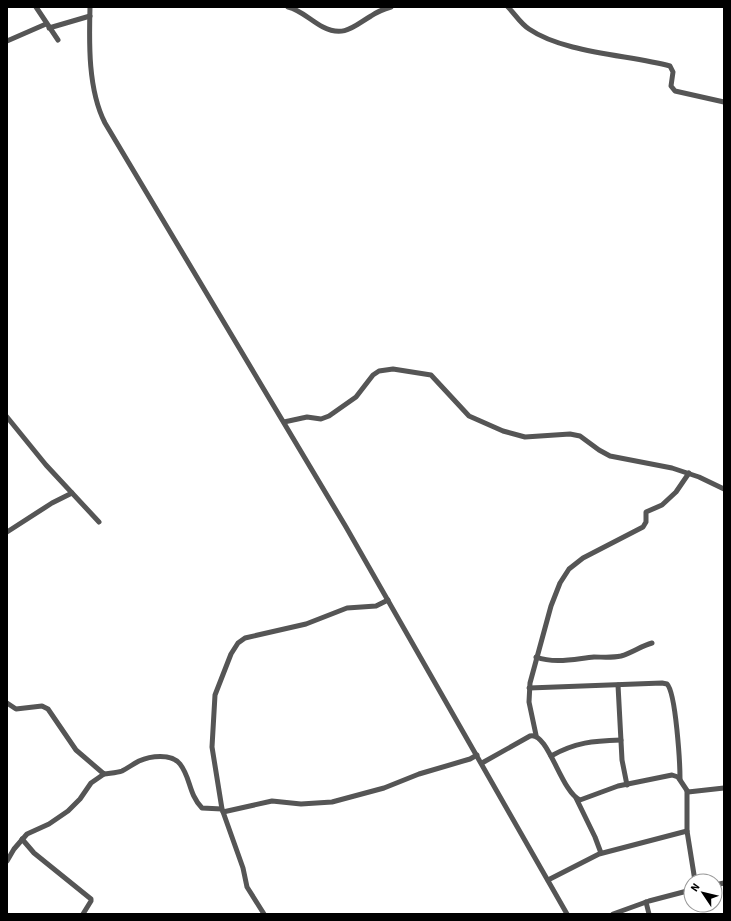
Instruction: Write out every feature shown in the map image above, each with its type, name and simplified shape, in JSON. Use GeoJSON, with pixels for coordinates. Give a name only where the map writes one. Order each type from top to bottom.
{"type":"FeatureCollection","features":[{"type":"Feature","properties":{"kind":"street"},"geometry":{"type":"LineString","coordinates":[[36,7],[58,40]]}},
{"type":"Feature","properties":{"kind":"street"},"geometry":{"type":"LineString","coordinates":[[90,7],[89,36],[94,94],[101,115],[144,191],[187,258],[244,354],[272,405],[284,422],[388,600],[567,914]]}},
{"type":"Feature","properties":{"kind":"street"},"geometry":{"type":"LineString","coordinates":[[288,7],[297,10],[324,27],[336,30],[353,28],[371,15],[391,7]]}},
{"type":"Feature","properties":{"kind":"street"},"geometry":{"type":"LineString","coordinates":[[508,7],[524,25],[542,36],[592,52],[670,66],[673,72],[671,86],[675,91],[724,102]]}},
{"type":"Feature","properties":{"kind":"street"},"geometry":{"type":"LineString","coordinates":[[7,41],[48,26],[90,16]]}},
{"type":"Feature","properties":{"kind":"street"},"geometry":{"type":"LineString","coordinates":[[284,422],[307,417],[321,419],[330,416],[356,396],[370,378],[379,371],[393,369],[415,372],[431,375],[469,416],[503,431],[525,437],[573,434],[580,436],[610,456],[665,466],[689,473],[724,488]]}},
{"type":"Feature","properties":{"kind":"street"},"geometry":{"type":"LineString","coordinates":[[7,417],[98,522]]}},
{"type":"Feature","properties":{"kind":"street"},"geometry":{"type":"LineString","coordinates":[[601,854],[595,837],[576,798],[570,792],[540,738],[536,735],[530,711],[529,688],[536,657],[554,597],[570,569],[593,552],[643,527],[646,522],[646,512],[658,508],[668,500],[682,485],[689,473]]}},
{"type":"Feature","properties":{"kind":"street"},"geometry":{"type":"LineString","coordinates":[[7,532],[52,503],[72,493]]}},
{"type":"Feature","properties":{"kind":"street"},"geometry":{"type":"LineString","coordinates":[[264,914],[247,887],[243,868],[222,810],[212,747],[215,695],[228,660],[234,648],[245,638],[306,624],[347,608],[376,606],[388,600]]}},
{"type":"Feature","properties":{"kind":"street"},"geometry":{"type":"LineString","coordinates":[[536,657],[558,661],[596,657],[614,657],[626,655],[644,645],[652,643]]}},
{"type":"Feature","properties":{"kind":"street"},"geometry":{"type":"LineString","coordinates":[[529,688],[600,687],[618,684],[662,683],[669,686],[677,737],[680,779],[686,791],[687,831],[694,873]]}},
{"type":"Feature","properties":{"kind":"street"},"geometry":{"type":"LineString","coordinates":[[618,684],[622,760],[627,785]]}},
{"type":"Feature","properties":{"kind":"street"},"geometry":{"type":"LineString","coordinates":[[7,703],[16,709],[42,706],[48,709],[76,750],[104,774]]}},
{"type":"Feature","properties":{"kind":"street"},"geometry":{"type":"LineString","coordinates":[[482,763],[530,736],[536,735]]}},
{"type":"Feature","properties":{"kind":"street"},"geometry":{"type":"LineString","coordinates":[[550,756],[571,745],[583,742],[621,740]]}},
{"type":"Feature","properties":{"kind":"street"},"geometry":{"type":"LineString","coordinates":[[7,861],[22,839],[68,811],[80,799],[91,783],[104,774],[123,771],[141,760],[168,757],[176,761],[185,772],[191,794],[202,808],[222,810],[272,801],[301,804],[332,802],[384,788],[419,774],[463,762],[477,755]]}},
{"type":"Feature","properties":{"kind":"street"},"geometry":{"type":"LineString","coordinates":[[576,798],[583,799],[602,791],[672,775],[680,779]]}},
{"type":"Feature","properties":{"kind":"street"},"geometry":{"type":"LineString","coordinates":[[686,791],[690,793],[724,788]]}},
{"type":"Feature","properties":{"kind":"street"},"geometry":{"type":"LineString","coordinates":[[548,880],[601,854],[687,831]]}},
{"type":"Feature","properties":{"kind":"street"},"geometry":{"type":"LineString","coordinates":[[22,839],[34,853],[91,899],[92,901],[83,914]]}},
{"type":"Feature","properties":{"kind":"street"},"geometry":{"type":"LineString","coordinates":[[613,914],[646,902],[683,892]]}},
{"type":"Feature","properties":{"kind":"street"},"geometry":{"type":"LineString","coordinates":[[646,902],[649,914]]}}]}
